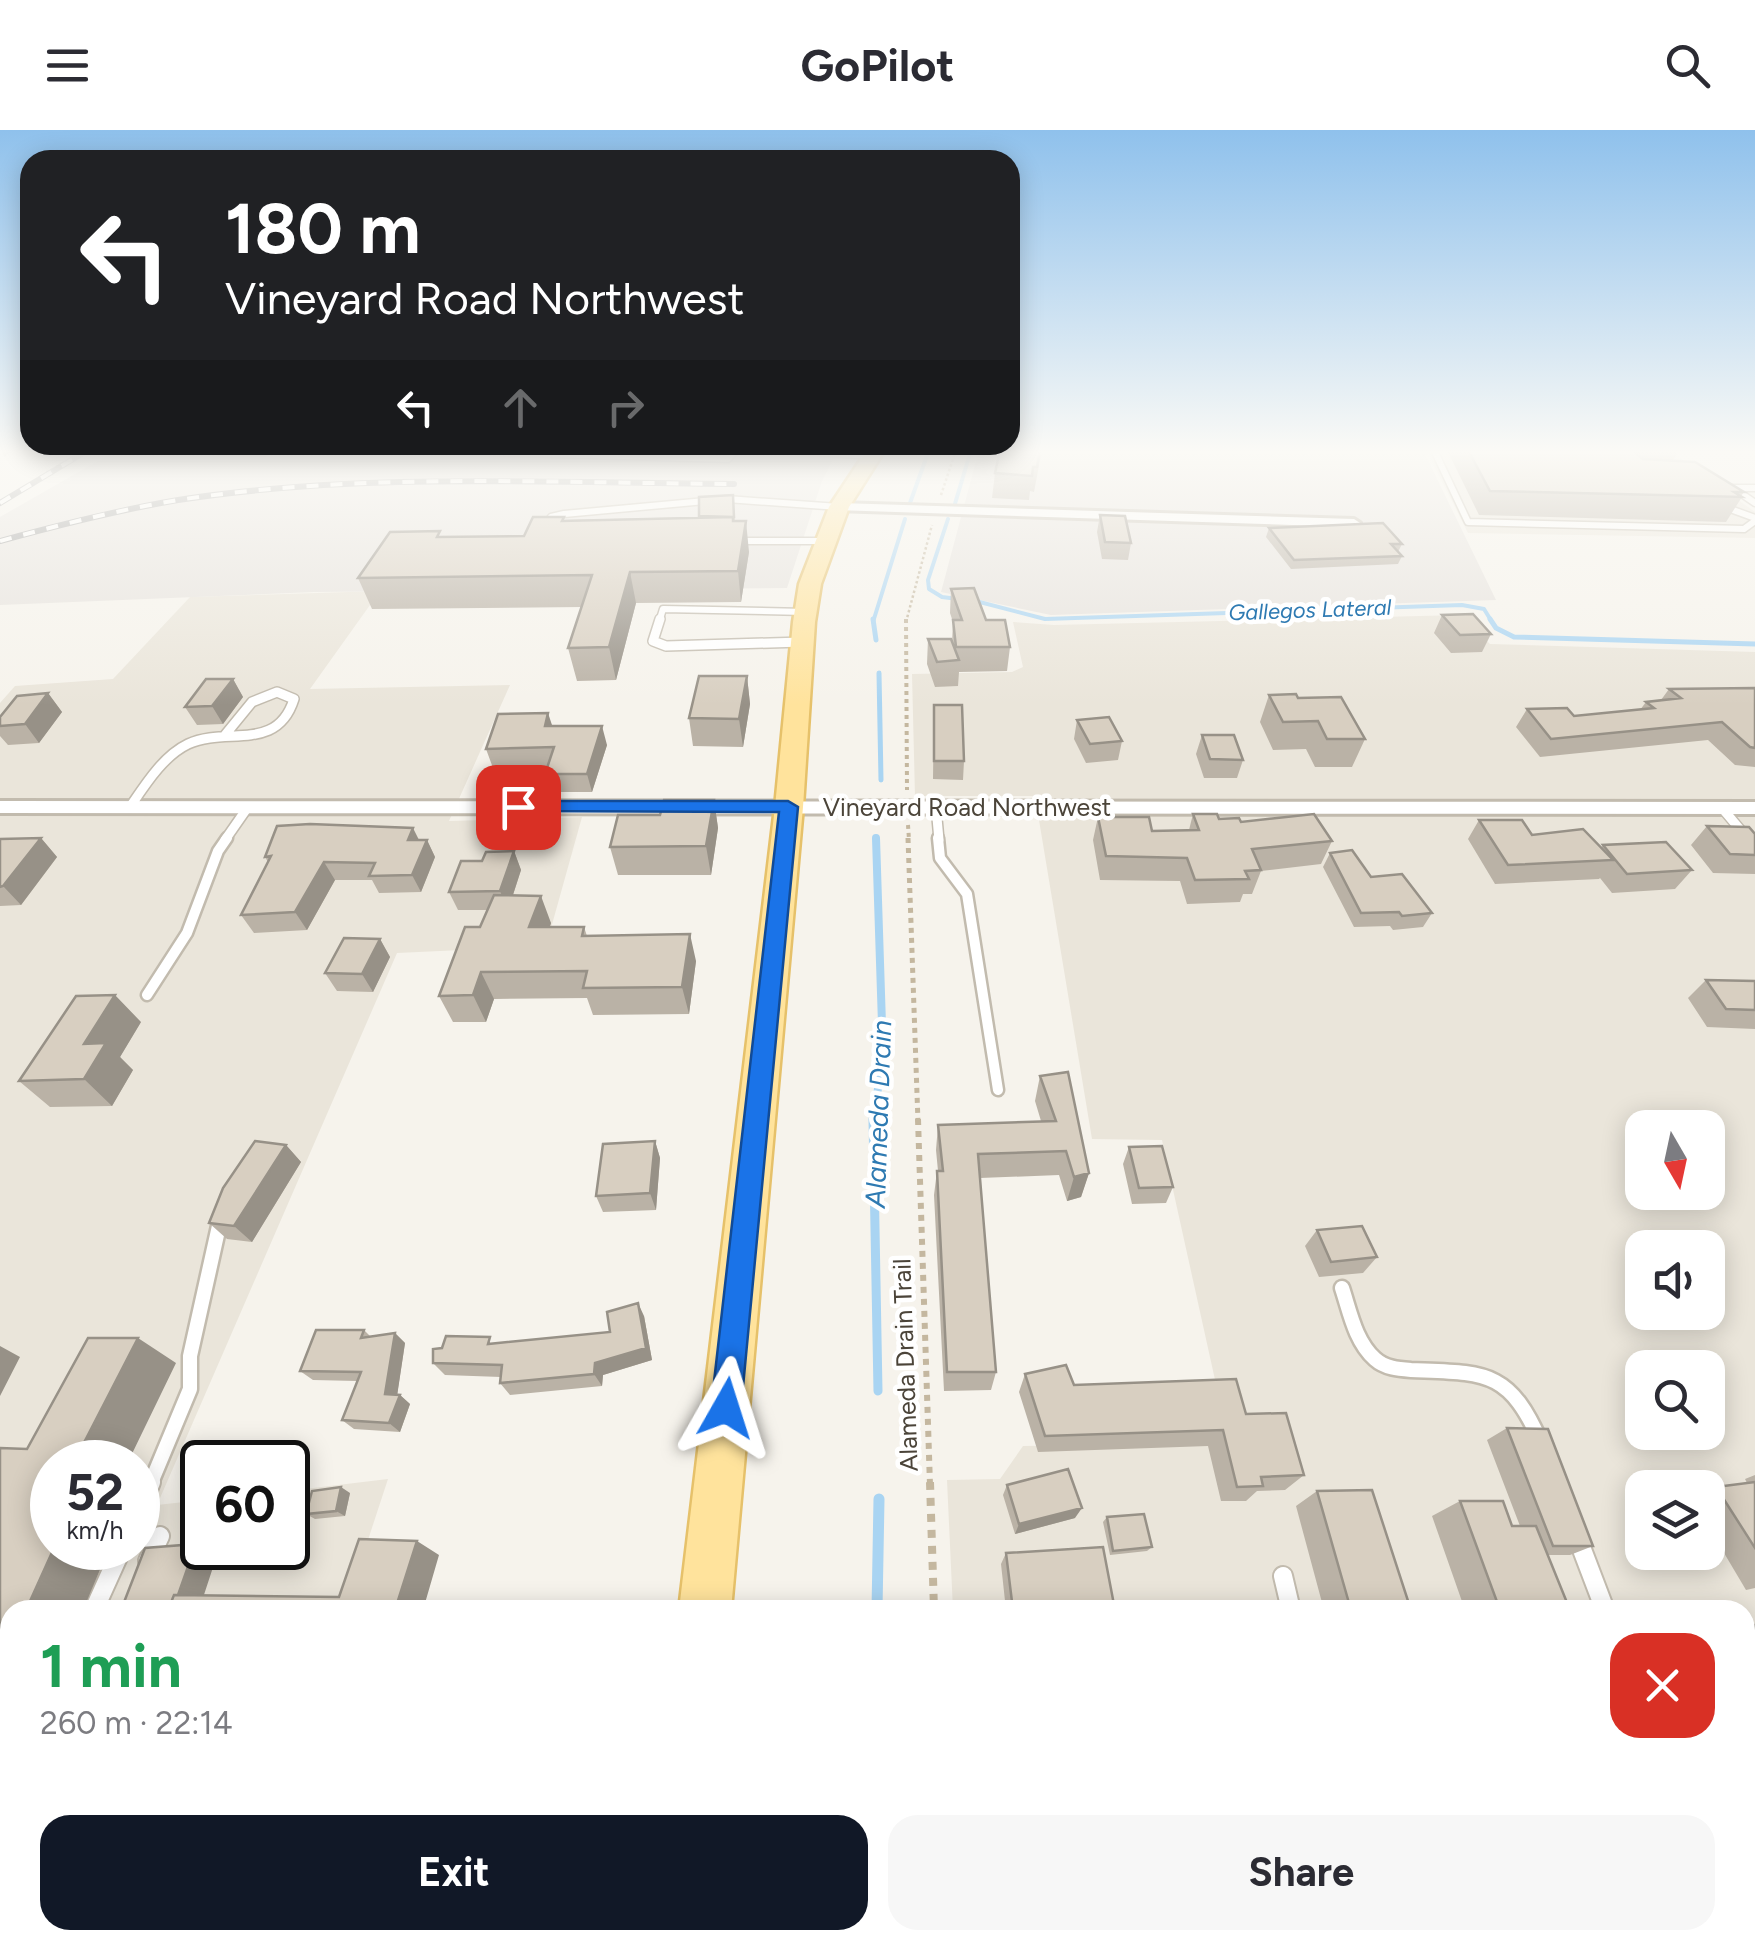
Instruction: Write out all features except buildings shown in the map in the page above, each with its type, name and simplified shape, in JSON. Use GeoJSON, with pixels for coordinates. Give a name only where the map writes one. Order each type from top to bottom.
{"type":"FeatureCollection","features":[{"type":"Feature","properties":{"kind":"main road"},"geometry":{"type":"LineString","coordinates":[[706,1600],[802,642],[810,584],[828,535]]}},
{"type":"Feature","properties":{"kind":"street","name":"Vineyard Road Northwest"},"geometry":{"type":"LineString","coordinates":[[0,807],[1755,808]]}},
{"type":"Feature","properties":{"kind":"lane"},"geometry":{"type":"LineString","coordinates":[[536,539],[539,535]]}},
{"type":"Feature","properties":{"kind":"lane"},"geometry":{"type":"LineString","coordinates":[[730,541],[826,541]]}},
{"type":"Feature","properties":{"kind":"lane"},"geometry":{"type":"LineString","coordinates":[[802,642],[666,646],[653,641],[663,609],[806,612]]}},
{"type":"Feature","properties":{"kind":"lane"},"geometry":{"type":"LineString","coordinates":[[130,807],[183,746],[225,735],[267,732],[288,714],[294,699],[277,692],[258,698],[225,735]]}},
{"type":"Feature","properties":{"kind":"lane"},"geometry":{"type":"LineString","coordinates":[[147,995],[187,933],[218,851],[248,807]]}},
{"type":"Feature","properties":{"kind":"lane"},"geometry":{"type":"LineString","coordinates":[[936,807],[940,858],[967,894],[998,1090]]}},
{"type":"Feature","properties":{"kind":"lane"},"geometry":{"type":"LineString","coordinates":[[1722,808],[1755,847]]}},
{"type":"Feature","properties":{"kind":"lane"},"geometry":{"type":"LineString","coordinates":[[160,1461],[190,1389],[190,1356],[221,1218],[230,1201]]}},
{"type":"Feature","properties":{"kind":"lane"},"geometry":{"type":"LineString","coordinates":[[1342,1288],[1359,1337],[1376,1361],[1394,1369],[1481,1372],[1499,1378],[1522,1398],[1545,1452]]}},
{"type":"Feature","properties":{"kind":"lane"},"geometry":{"type":"LineString","coordinates":[[1572,1522],[1602,1600]]}},
{"type":"Feature","properties":{"kind":"lane"},"geometry":{"type":"LineString","coordinates":[[99,1600],[112,1570]]}},
{"type":"Feature","properties":{"kind":"lane"},"geometry":{"type":"LineString","coordinates":[[1282,1576],[1288,1600]]}},
{"type":"Feature","properties":{"kind":"path"},"geometry":{"type":"LineString","coordinates":[[907,796],[906,612],[929,535]]}},
{"type":"Feature","properties":{"kind":"path","name":"Alameda Drain Trail"},"geometry":{"type":"LineString","coordinates":[[908,818],[934,1600]]}},
{"type":"Feature","properties":{"kind":"shaded area"},"geometry":{"type":"Polygon","coordinates":[[[0,535],[804,535],[787,588],[314,592],[0,605],[0,535]]]}},
{"type":"Feature","properties":{"kind":"shaded area"},"geometry":{"type":"Polygon","coordinates":[[[956,535],[1464,535],[1496,600],[1051,615],[941,592],[956,535]]]}},
{"type":"Feature","properties":{"kind":"shaded area"},"geometry":{"type":"Polygon","coordinates":[[[1579,535],[1755,535],[1755,538],[1579,535]]]}},
{"type":"Feature","properties":{"kind":"shaded area"},"geometry":{"type":"Polygon","coordinates":[[[380,591],[310,689],[510,685],[449,821],[582,817],[546,946],[397,953],[185,1440],[180,1440],[180,1452],[160,1498],[160,1440],[30,1440],[30,1570],[160,1570],[160,1505],[180,1502],[180,1570],[310,1570],[310,1488],[388,1479],[348,1600],[0,1600],[0,703],[15,686],[113,679],[190,597],[380,591]]]}},
{"type":"Feature","properties":{"kind":"shaded area"},"geometry":{"type":"Polygon","coordinates":[[[1460,615],[1490,644],[1755,652],[1755,1600],[953,1600],[947,1480],[1000,1479],[1023,1446],[1229,1443],[1162,1140],[1092,1139],[1035,796],[915,796],[912,674],[1012,672],[1023,667],[1013,622],[1054,625],[1460,615]]]}},
{"type":"Feature","properties":{"kind":"waterway","name":"Alameda Drain"},"geometry":{"type":"LineString","coordinates":[[873,621],[900,535]]}},
{"type":"Feature","properties":{"kind":"waterway","name":"Gallegos Lateral"},"geometry":{"type":"LineString","coordinates":[[943,535],[928,580],[929,589],[942,597],[958,599]]}},
{"type":"Feature","properties":{"kind":"waterway","name":"Gallegos Lateral"},"geometry":{"type":"LineString","coordinates":[[972,600],[1045,619],[1462,605],[1484,609],[1492,622]]}},
{"type":"Feature","properties":{"kind":"waterway","name":"Alameda Drain"},"geometry":{"type":"LineString","coordinates":[[873,621],[876,640]]}},
{"type":"Feature","properties":{"kind":"waterway","name":"Gallegos Lateral"},"geometry":{"type":"LineString","coordinates":[[1492,622],[1514,637],[1755,644]]}},
{"type":"Feature","properties":{"kind":"waterway","name":"Alameda Drain"},"geometry":{"type":"LineString","coordinates":[[879,673],[881,780]]}},
{"type":"Feature","properties":{"kind":"waterway","name":"Alameda Drain"},"geometry":{"type":"LineString","coordinates":[[873,1122],[883,1055],[876,838]]}},
{"type":"Feature","properties":{"kind":"waterway","name":"Alameda Drain"},"geometry":{"type":"LineString","coordinates":[[873,1122],[878,1391]]}},
{"type":"Feature","properties":{"kind":"waterway","name":"Alameda Drain"},"geometry":{"type":"LineString","coordinates":[[877,1600],[879,1499]]}},
{"type":"Feature","properties":{"kind":"railway"},"geometry":{"type":"LineString","coordinates":[[0,541],[23,535]]}},
{"type":"Feature","properties":{"kind":"route"},"geometry":{"type":"LineString","coordinates":[[518,807],[788,807],[726,1408]]}}]}
